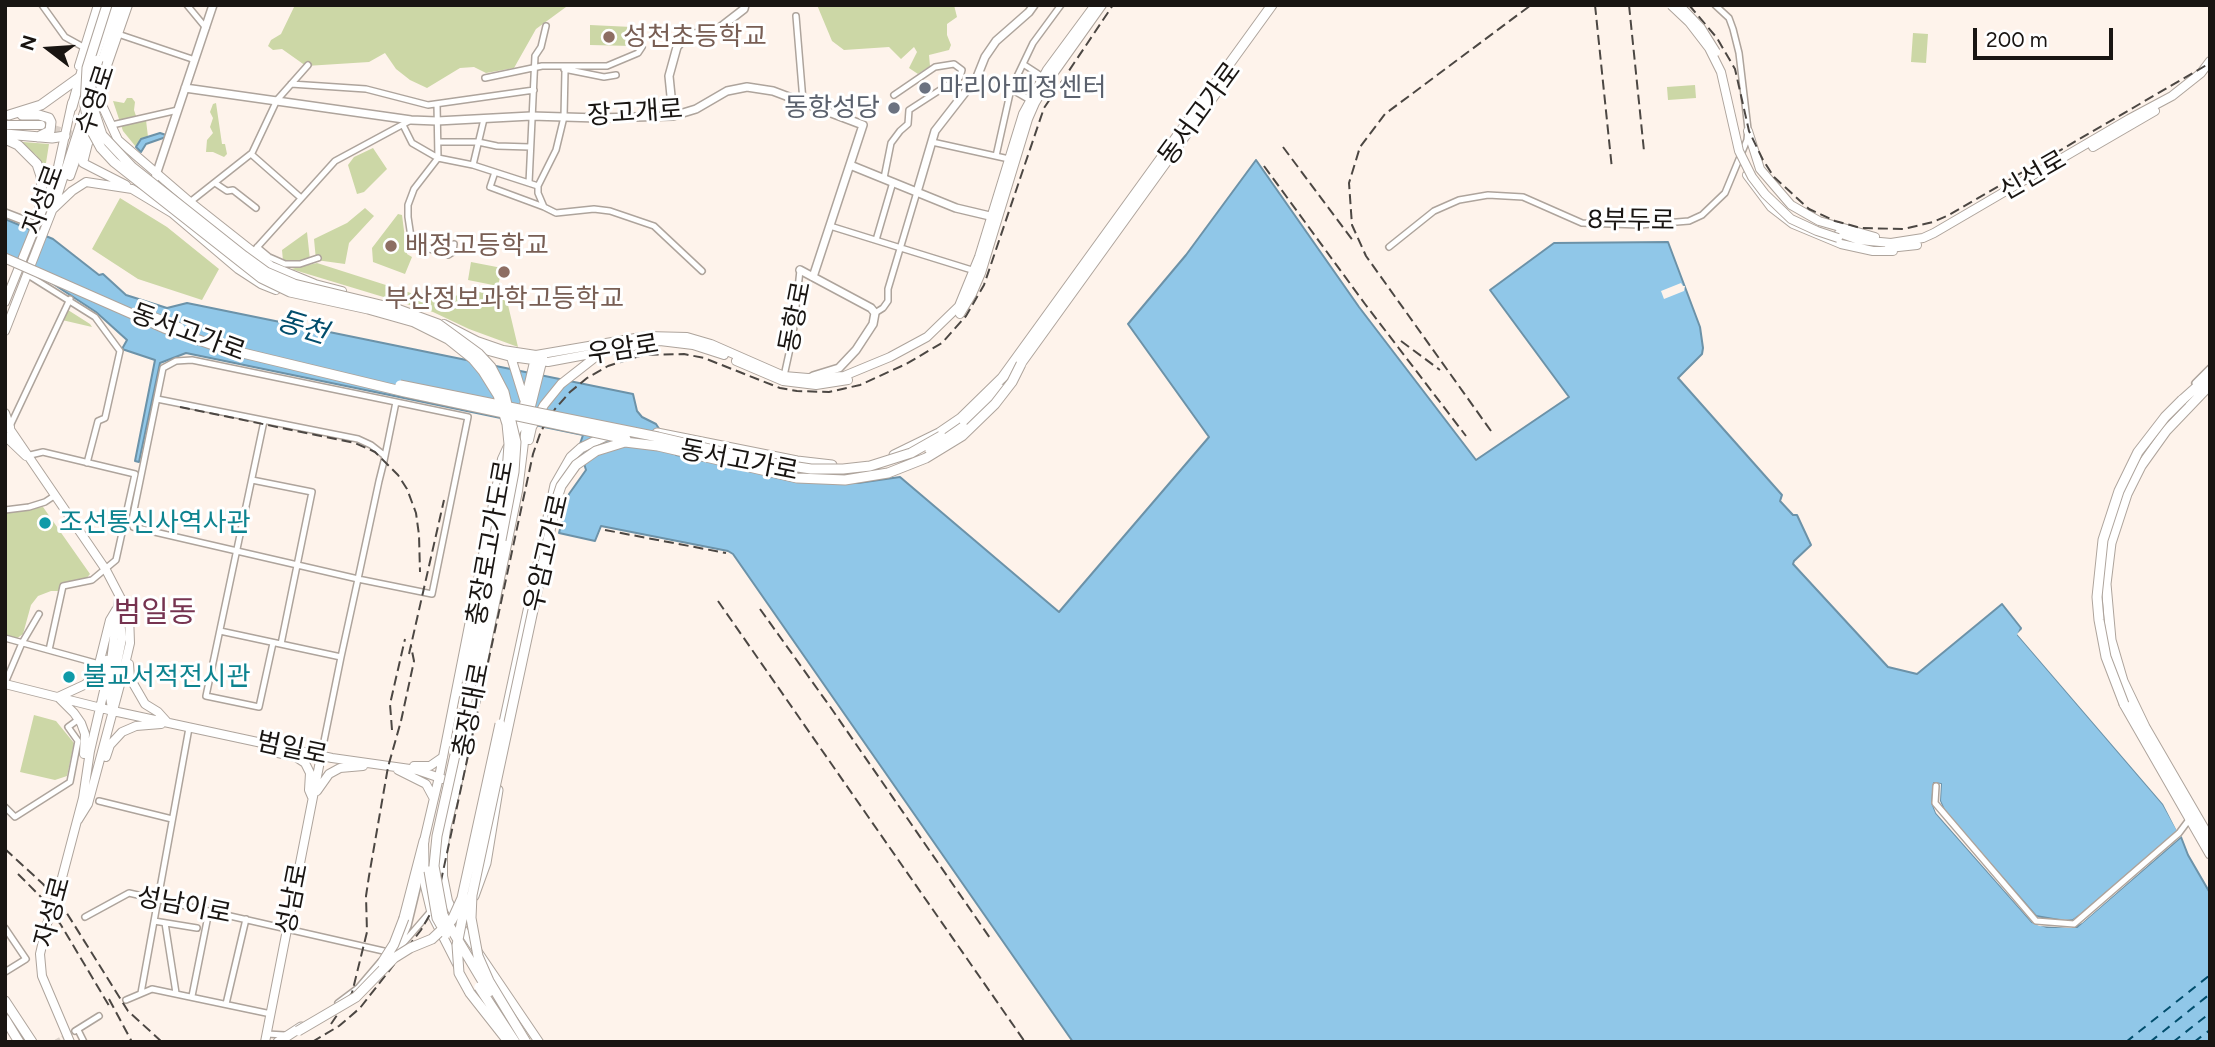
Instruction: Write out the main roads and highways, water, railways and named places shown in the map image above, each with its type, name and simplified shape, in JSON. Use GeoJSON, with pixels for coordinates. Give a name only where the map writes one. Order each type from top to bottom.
{"type":"FeatureCollection","features":[{"type":"Feature","properties":{"kind":"main road"},"geometry":{"type":"LineString","coordinates":[[110,5],[117,17],[100,71],[99,88],[102,105],[118,140]]}},
{"type":"Feature","properties":{"kind":"main road"},"geometry":{"type":"LineString","coordinates":[[72,107],[85,48],[110,5]]}},
{"type":"Feature","properties":{"kind":"main road"},"geometry":{"type":"LineString","coordinates":[[7,115],[41,105],[79,75],[110,5]]}},
{"type":"Feature","properties":{"kind":"main road","name":"충장로고가도로"},"geometry":{"type":"LineString","coordinates":[[110,5],[91,85],[91,102],[102,135],[132,167],[266,272],[294,284],[397,309],[438,324],[479,354],[491,367],[504,392],[516,442],[514,472],[485,578],[469,677],[437,836],[434,866],[443,915],[453,935],[489,993],[525,1042]]}},
{"type":"Feature","properties":{"kind":"main road","name":"충장로고가도로"},"geometry":{"type":"LineString","coordinates":[[110,5],[87,68],[85,106],[89,127],[114,162],[261,278],[290,292],[414,322],[448,339],[473,359],[498,395],[507,424],[509,444],[497,539],[497,562],[431,834],[429,883],[437,918],[448,939],[515,1042]]}},
{"type":"Feature","properties":{"kind":"main road","name":"수영로"},"geometry":{"type":"LineString","coordinates":[[65,136],[72,107],[110,5]]}},
{"type":"Feature","properties":{"kind":"main road","name":"수영로"},"geometry":{"type":"LineString","coordinates":[[85,108],[95,56],[110,5]]}},
{"type":"Feature","properties":{"kind":"main road","name":"수영로"},"geometry":{"type":"LineString","coordinates":[[54,206],[65,187],[128,5]]}},
{"type":"Feature","properties":{"kind":"main road","name":"우암로"},"geometry":{"type":"LineString","coordinates":[[995,218],[1009,159],[1030,100],[1043,77],[1095,5]]}},
{"type":"Feature","properties":{"kind":"main road","name":"우암로"},"geometry":{"type":"LineString","coordinates":[[54,206],[86,182],[132,188],[172,213],[238,269],[261,284],[292,296],[365,311],[511,358],[562,361],[660,341],[676,342],[713,351],[783,381],[816,385],[833,383],[879,369],[930,341],[964,309],[1035,103],[1048,80],[1102,5]]}},
{"type":"Feature","properties":{"kind":"main road","name":"동서고가로"},"geometry":{"type":"LineString","coordinates":[[5,252],[168,323],[235,347],[408,387],[801,468],[856,468],[911,453],[960,423],[988,396],[1272,5]]}},
{"type":"Feature","properties":{"kind":"main road","name":"동서고가로"},"geometry":{"type":"LineString","coordinates":[[5,260],[164,328],[222,348],[405,392],[801,474],[859,474],[914,458],[969,423],[993,400],[1278,5]]}},
{"type":"Feature","properties":{"kind":"main road"},"geometry":{"type":"LineString","coordinates":[[1671,5],[1689,22],[1709,48],[1721,72],[1739,151],[1752,177],[1791,219],[1817,231],[1838,236]]}},
{"type":"Feature","properties":{"kind":"main road"},"geometry":{"type":"LineString","coordinates":[[1678,5],[1701,28],[1719,58],[1734,99],[1740,138],[1755,173],[1790,211],[1838,236]]}},
{"type":"Feature","properties":{"kind":"main road","name":"신선로"},"geometry":{"type":"LineString","coordinates":[[1838,236],[1912,244],[2172,96],[2206,74],[2210,61]]}},
{"type":"Feature","properties":{"kind":"main road","name":"수영로"},"geometry":{"type":"LineString","coordinates":[[85,108],[100,71]]}},
{"type":"Feature","properties":{"kind":"main road","name":"자성로"},"geometry":{"type":"LineString","coordinates":[[82,133],[85,108]]}},
{"type":"Feature","properties":{"kind":"main road"},"geometry":{"type":"LineString","coordinates":[[7,115],[39,115],[48,118],[51,122],[50,131],[38,137]]}},
{"type":"Feature","properties":{"kind":"main road"},"geometry":{"type":"LineString","coordinates":[[5,125],[41,125]]}},
{"type":"Feature","properties":{"kind":"main road"},"geometry":{"type":"LineString","coordinates":[[1748,131],[1756,160],[1763,172],[1782,196],[1812,218],[1871,236],[1912,244],[1908,250],[1871,250],[1841,244],[1805,231],[1780,216],[1771,207],[1739,163],[1746,163],[1763,172]]}},
{"type":"Feature","properties":{"kind":"main road"},"geometry":{"type":"LineString","coordinates":[[99,133],[88,143],[83,163],[132,188]]}},
{"type":"Feature","properties":{"kind":"main road"},"geometry":{"type":"LineString","coordinates":[[5,136],[99,133],[118,140],[190,202],[255,249]]}},
{"type":"Feature","properties":{"kind":"main road"},"geometry":{"type":"LineString","coordinates":[[5,136],[37,164],[42,190],[36,224]]}},
{"type":"Feature","properties":{"kind":"main road","name":"자성로"},"geometry":{"type":"LineString","coordinates":[[5,302],[56,176],[65,136]]}},
{"type":"Feature","properties":{"kind":"main road"},"geometry":{"type":"LineString","coordinates":[[107,151],[224,244],[238,269]]}},
{"type":"Feature","properties":{"kind":"main road","name":"자성로"},"geometry":{"type":"LineString","coordinates":[[5,331],[54,206]]}},
{"type":"Feature","properties":{"kind":"main road"},"geometry":{"type":"LineString","coordinates":[[224,244],[255,249]]}},
{"type":"Feature","properties":{"kind":"main road","name":"우암로"},"geometry":{"type":"LineString","coordinates":[[255,249],[271,266],[288,275],[412,310],[436,319],[477,341],[539,359],[609,341],[647,336],[687,337],[711,344],[784,376],[808,378],[845,376],[870,367],[928,337],[959,306],[978,271]]}},
{"type":"Feature","properties":{"kind":"main road"},"geometry":{"type":"LineString","coordinates":[[526,426],[561,384],[602,352]]}},
{"type":"Feature","properties":{"kind":"main road"},"geometry":{"type":"LineString","coordinates":[[511,358],[525,402]]}},
{"type":"Feature","properties":{"kind":"main road","name":"충장대로"},"geometry":{"type":"LineString","coordinates":[[507,1042],[453,958],[430,911],[423,864],[424,841],[502,459],[526,426],[525,402],[539,359]]}},
{"type":"Feature","properties":{"kind":"main road","name":"우암고가로"},"geometry":{"type":"LineString","coordinates":[[507,1042],[463,982],[457,945],[557,498],[567,477],[583,458],[609,445],[625,442],[658,446],[797,478],[845,480],[888,473],[926,458],[962,436],[995,404],[1012,382],[1021,364]]}},
{"type":"Feature","properties":{"kind":"main road","name":"충장대로"},"geometry":{"type":"LineString","coordinates":[[535,374],[517,491],[461,769],[446,829],[443,876],[448,901],[467,937],[539,1042]]}},
{"type":"Feature","properties":{"kind":"main road","name":"우암고가로"},"geometry":{"type":"LineString","coordinates":[[525,1042],[478,957],[471,918],[474,881],[552,492],[571,457],[602,436],[636,431],[810,463],[862,463],[893,455],[939,433],[961,418],[1005,375]]}},
{"type":"Feature","properties":{"kind":"main road"},"geometry":{"type":"LineString","coordinates":[[2210,375],[2165,417],[2138,452],[2126,475],[2109,516],[2097,597],[2102,640],[2115,684],[2137,730],[2210,854]]}},
{"type":"Feature","properties":{"kind":"main road"},"geometry":{"type":"LineString","coordinates":[[2210,387],[2166,432],[2141,466],[2127,494],[2111,543],[2106,605],[2114,658],[2131,701],[2210,839]]}},
{"type":"Feature","properties":{"kind":"main road","name":"자성로"},"geometry":{"type":"LineString","coordinates":[[5,413],[8,424],[22,443],[26,456]]}},
{"type":"Feature","properties":{"kind":"main road","name":"자성로"},"geometry":{"type":"LineString","coordinates":[[5,436],[26,456],[106,570],[129,614],[131,628],[127,656],[97,775],[88,804],[78,820]]}},
{"type":"Feature","properties":{"kind":"main road"},"geometry":{"type":"LineString","coordinates":[[490,621],[497,562]]}},
{"type":"Feature","properties":{"kind":"main road"},"geometry":{"type":"LineString","coordinates":[[469,617],[485,578]]}},
{"type":"Feature","properties":{"kind":"main road","name":"자성로"},"geometry":{"type":"LineString","coordinates":[[70,1042],[42,976],[40,954],[83,798],[89,751],[114,642],[119,598]]}},
{"type":"Feature","properties":{"kind":"main road"},"geometry":{"type":"LineString","coordinates":[[99,664],[110,620],[118,608]]}},
{"type":"Feature","properties":{"kind":"main road","name":"자성로"},"geometry":{"type":"LineString","coordinates":[[113,711],[110,697],[122,639],[122,620],[118,608]]}},
{"type":"Feature","properties":{"kind":"main road"},"geometry":{"type":"LineString","coordinates":[[58,697],[77,689],[98,675],[105,667],[114,642]]}},
{"type":"Feature","properties":{"kind":"main road"},"geometry":{"type":"LineString","coordinates":[[127,656],[130,678],[137,693],[145,704],[167,722]]}},
{"type":"Feature","properties":{"kind":"main road"},"geometry":{"type":"LineString","coordinates":[[5,684],[99,708]]}},
{"type":"Feature","properties":{"kind":"main road"},"geometry":{"type":"LineString","coordinates":[[479,952],[471,914],[486,863],[511,726],[512,696]]}},
{"type":"Feature","properties":{"kind":"main road"},"geometry":{"type":"LineString","coordinates":[[282,1040],[345,1005],[394,958],[432,939],[452,920],[462,898],[500,724],[512,696]]}},
{"type":"Feature","properties":{"kind":"main road"},"geometry":{"type":"LineString","coordinates":[[58,697],[79,719],[85,734],[83,798]]}},
{"type":"Feature","properties":{"kind":"main road","name":"범일로"},"geometry":{"type":"LineString","coordinates":[[99,708],[321,756],[396,768]]}},
{"type":"Feature","properties":{"kind":"main road"},"geometry":{"type":"LineString","coordinates":[[97,775],[115,737],[136,726],[167,722]]}},
{"type":"Feature","properties":{"kind":"main road"},"geometry":{"type":"LineString","coordinates":[[263,743],[278,753],[296,757],[304,763],[310,773],[309,790],[313,800]]}},
{"type":"Feature","properties":{"kind":"main road","name":"성남로"},"geometry":{"type":"LineString","coordinates":[[266,1038],[321,756]]}},
{"type":"Feature","properties":{"kind":"main road"},"geometry":{"type":"LineString","coordinates":[[396,768],[430,766],[443,757]]}},
{"type":"Feature","properties":{"kind":"main road"},"geometry":{"type":"LineString","coordinates":[[313,800],[329,774],[340,768],[369,764]]}},
{"type":"Feature","properties":{"kind":"main road"},"geometry":{"type":"LineString","coordinates":[[441,767],[449,772],[461,769]]}},
{"type":"Feature","properties":{"kind":"main road"},"geometry":{"type":"LineString","coordinates":[[396,768],[426,784],[434,800]]}},
{"type":"Feature","properties":{"kind":"main road"},"geometry":{"type":"LineString","coordinates":[[407,768],[439,777],[455,792]]}},
{"type":"Feature","properties":{"kind":"main road"},"geometry":{"type":"LineString","coordinates":[[282,1040],[348,998],[364,984],[386,957],[404,918],[424,841]]}},
{"type":"Feature","properties":{"kind":"main road"},"geometry":{"type":"LineString","coordinates":[[5,1001],[26,1040]]}},
{"type":"Feature","properties":{"kind":"main road"},"geometry":{"type":"LineString","coordinates":[[8,1022],[26,1040]]}},
{"type":"Feature","properties":{"kind":"water"},"geometry":{"type":"Polygon","coordinates":[[[160,133],[166,137],[146,144],[141,152],[136,147],[141,139],[160,133]]]}},
{"type":"Feature","properties":{"kind":"water","name":"동천"},"geometry":{"type":"Polygon","coordinates":[[[1256,160],[1359,307],[1476,460],[1569,397],[1490,290],[1554,243],[1668,242],[1700,327],[1703,348],[1702,354],[1678,378],[1782,495],[1780,501],[1793,515],[1797,515],[1811,545],[1793,564],[1888,667],[1917,674],[2002,604],[2021,628],[2018,635],[2163,804],[2178,831],[2080,915],[2065,921],[2036,916],[1945,812],[1940,801],[1941,784],[1934,783],[1932,803],[1936,813],[2032,922],[2047,927],[2077,927],[2181,837],[2210,893],[2210,1042],[1073,1042],[733,554],[601,526],[595,541],[559,533],[569,494],[586,470],[579,447],[583,435],[186,353],[160,363],[139,462],[135,461],[155,360],[122,349],[127,340],[96,312],[35,272],[5,257],[5,219],[53,239],[99,275],[103,274],[126,295],[167,308],[187,303],[633,394],[637,411],[642,417],[656,424],[676,455],[823,483],[858,483],[900,477],[1059,612],[1209,437],[1128,324],[1186,255],[1256,160]]]}},
{"type":"Feature","properties":{"kind":"tunnel"},"geometry":{"type":"LineString","coordinates":[[41,125],[82,138]]}},
{"type":"Feature","properties":{"kind":"tunnel"},"geometry":{"type":"LineString","coordinates":[[56,1042],[75,1031]]}},
{"type":"Feature","properties":{"kind":"railway"},"geometry":{"type":"LineString","coordinates":[[312,1042],[339,1026],[360,1008],[421,930],[436,904],[533,454],[541,431],[555,409],[587,378],[608,366],[643,355],[684,354],[704,358],[780,388],[829,392],[860,385],[906,364],[942,343],[966,316],[984,285],[1044,108],[1113,5]]}},
{"type":"Feature","properties":{"kind":"railway"},"geometry":{"type":"LineString","coordinates":[[1491,431],[1366,256],[1352,225],[1349,183],[1360,147],[1385,114],[1531,5]]}},
{"type":"Feature","properties":{"kind":"railway"},"geometry":{"type":"LineString","coordinates":[[1595,5],[1612,169]]}},
{"type":"Feature","properties":{"kind":"railway"},"geometry":{"type":"LineString","coordinates":[[1629,5],[1644,151]]}},
{"type":"Feature","properties":{"kind":"railway"},"geometry":{"type":"LineString","coordinates":[[1689,5],[1717,38],[1735,69],[1749,131],[1774,177],[1809,209],[1835,221],[1861,228],[1904,229],[1949,215],[2210,63]]}},
{"type":"Feature","properties":{"kind":"railway"},"geometry":{"type":"LineString","coordinates":[[1283,147],[1354,242]]}},
{"type":"Feature","properties":{"kind":"railway"},"geometry":{"type":"LineString","coordinates":[[1264,166],[1466,436]]}},
{"type":"Feature","properties":{"kind":"railway"},"geometry":{"type":"LineString","coordinates":[[1401,341],[1440,370]]}},
{"type":"Feature","properties":{"kind":"railway"},"geometry":{"type":"LineString","coordinates":[[180,407],[355,443],[375,452],[398,475],[407,489],[416,513],[420,572]]}},
{"type":"Feature","properties":{"kind":"railway"},"geometry":{"type":"LineString","coordinates":[[409,654],[444,500]]}},
{"type":"Feature","properties":{"kind":"railway"},"geometry":{"type":"LineString","coordinates":[[605,530],[726,553]]}},
{"type":"Feature","properties":{"kind":"railway"},"geometry":{"type":"LineString","coordinates":[[718,601],[1025,1042]]}},
{"type":"Feature","properties":{"kind":"railway"},"geometry":{"type":"LineString","coordinates":[[760,609],[990,938]]}},
{"type":"Feature","properties":{"kind":"railway"},"geometry":{"type":"LineString","coordinates":[[392,730],[390,704],[405,639]]}},
{"type":"Feature","properties":{"kind":"railway"},"geometry":{"type":"LineString","coordinates":[[331,1024],[352,993],[367,932],[366,896],[369,876],[388,767],[414,661],[411,646]]}},
{"type":"Feature","properties":{"kind":"railway"},"geometry":{"type":"LineString","coordinates":[[5,849],[43,884],[63,907],[128,1011],[162,1042]]}},
{"type":"Feature","properties":{"kind":"railway"},"geometry":{"type":"LineString","coordinates":[[18,874],[40,896],[61,925],[111,1009]]}},
{"type":"Feature","properties":{"kind":"railway"},"geometry":{"type":"LineString","coordinates":[[109,999],[132,1042]]}},
{"type":"Feature","properties":{"kind":"place","name":"성천초등학교"},"geometry":{"type":"Point","coordinates":[609,37]}},
{"type":"Feature","properties":{"kind":"place","name":"마리아피정센터"},"geometry":{"type":"Point","coordinates":[925,88]}},
{"type":"Feature","properties":{"kind":"place","name":"동항성당"},"geometry":{"type":"Point","coordinates":[894,108]}},
{"type":"Feature","properties":{"kind":"place","name":"배정고등학교"},"geometry":{"type":"Point","coordinates":[391,246]}},
{"type":"Feature","properties":{"kind":"place","name":"부산정보과학고등학교"},"geometry":{"type":"Point","coordinates":[504,272]}},
{"type":"Feature","properties":{"kind":"place","name":"조선통신사역사관"},"geometry":{"type":"Point","coordinates":[45,523]}},
{"type":"Feature","properties":{"kind":"place","name":"불교서적전시관"},"geometry":{"type":"Point","coordinates":[69,677]}},
{"type":"Feature","properties":{"kind":"district","name":"범일동"},"geometry":{"type":"Point","coordinates":[155,613]}}]}
